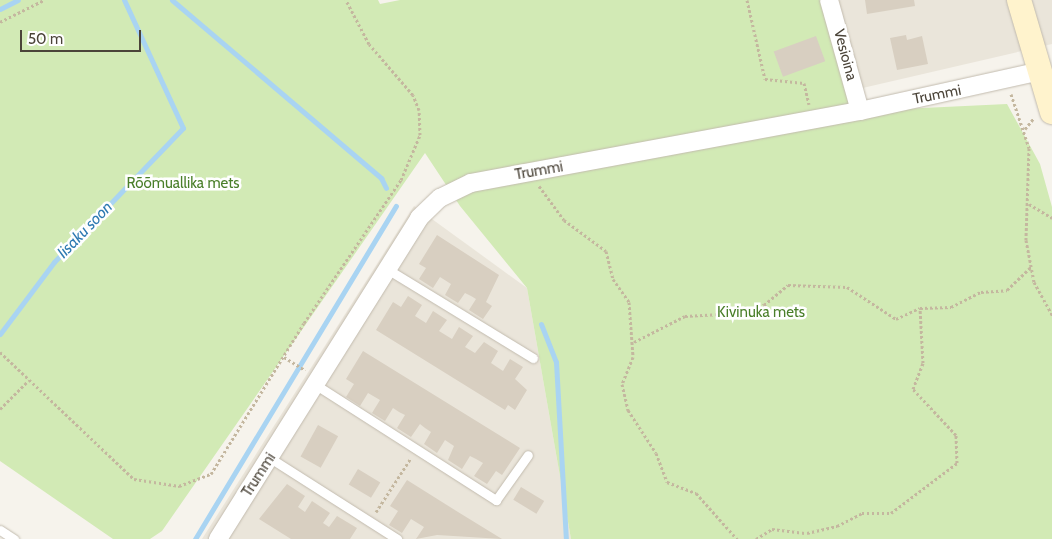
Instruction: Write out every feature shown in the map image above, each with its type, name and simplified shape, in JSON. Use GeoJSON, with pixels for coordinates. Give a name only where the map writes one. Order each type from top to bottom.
{"type":"FeatureCollection","features":[{"type":"Feature","properties":{"kind":"main road"},"geometry":{"type":"LineString","coordinates":[[1020,0],[1052,112]]}},
{"type":"Feature","properties":{"kind":"street","name":"Vesioina"},"geometry":{"type":"LineString","coordinates":[[830,0],[860,111]]}},
{"type":"Feature","properties":{"kind":"street","name":"Trummi"},"geometry":{"type":"LineString","coordinates":[[218,539],[270,458],[311,378],[387,269],[419,218],[440,198],[471,183],[860,111],[1040,71]]}},
{"type":"Feature","properties":{"kind":"lane"},"geometry":{"type":"LineString","coordinates":[[387,269],[533,358]]}},
{"type":"Feature","properties":{"kind":"lane"},"geometry":{"type":"LineString","coordinates":[[311,378],[496,500],[528,455]]}},
{"type":"Feature","properties":{"kind":"lane"},"geometry":{"type":"LineString","coordinates":[[270,458],[397,539]]}},
{"type":"Feature","properties":{"kind":"lane"},"geometry":{"type":"LineString","coordinates":[[0,530],[14,539]]}},
{"type":"Feature","properties":{"kind":"path"},"geometry":{"type":"LineString","coordinates":[[0,22],[44,0]]}},
{"type":"Feature","properties":{"kind":"path"},"geometry":{"type":"LineString","coordinates":[[0,352],[134,479],[179,486],[211,474],[284,357],[401,180],[420,135],[419,110],[413,95],[370,44],[346,0]]}},
{"type":"Feature","properties":{"kind":"path"},"geometry":{"type":"LineString","coordinates":[[747,0],[765,79],[804,82],[813,120]]}},
{"type":"Feature","properties":{"kind":"path"},"geometry":{"type":"LineString","coordinates":[[1008,89],[1029,148],[1026,240],[1031,267],[1034,282],[1052,315]]}},
{"type":"Feature","properties":{"kind":"path"},"geometry":{"type":"LineString","coordinates":[[533,172],[541,190],[564,220],[606,251],[613,279],[629,302],[634,357],[622,384],[628,410],[656,453],[667,482],[696,493],[737,539]]}},
{"type":"Feature","properties":{"kind":"path"},"geometry":{"type":"LineString","coordinates":[[1028,203],[1052,218]]}},
{"type":"Feature","properties":{"kind":"path"},"geometry":{"type":"LineString","coordinates":[[634,342],[685,316],[739,313],[764,305],[788,285],[847,287],[896,319],[920,308],[951,307],[981,292],[1007,290],[1031,267]]}},
{"type":"Feature","properties":{"kind":"path"},"geometry":{"type":"LineString","coordinates":[[756,539],[772,529],[807,533],[837,526],[862,513],[891,513],[957,463],[956,435],[913,390],[923,363],[920,308]]}},
{"type":"Feature","properties":{"kind":"path"},"geometry":{"type":"LineString","coordinates":[[284,357],[295,363],[311,378]]}},
{"type":"Feature","properties":{"kind":"path"},"geometry":{"type":"LineString","coordinates":[[0,409],[29,380]]}},
{"type":"Feature","properties":{"kind":"path"},"geometry":{"type":"LineString","coordinates":[[370,522],[416,449]]}},
{"type":"Feature","properties":{"kind":"shaded area"},"geometry":{"type":"Polygon","coordinates":[[[829,0],[1052,0],[1052,44],[854,90],[829,0]]]}},
{"type":"Feature","properties":{"kind":"shaded area"},"geometry":{"type":"Polygon","coordinates":[[[414,206],[527,288],[571,539],[202,539],[414,206]]]}},
{"type":"Feature","properties":{"kind":"green space","name":"Kivinuka mets"},"geometry":{"type":"Polygon","coordinates":[[[0,0],[378,0],[380,4],[400,0],[829,0],[860,111],[1007,104],[1040,164],[1052,207],[1052,539],[571,539],[527,288],[460,206],[425,153],[162,531],[150,539],[113,539],[0,461],[0,0]]]}},
{"type":"Feature","properties":{"kind":"building"},"geometry":{"type":"Polygon","coordinates":[[[865,0],[914,0],[915,6],[867,14],[865,0]]]}},
{"type":"Feature","properties":{"kind":"building"},"geometry":{"type":"Polygon","coordinates":[[[906,35],[907,40],[922,36],[928,64],[897,70],[890,38],[906,35]]]}},
{"type":"Feature","properties":{"kind":"building"},"geometry":{"type":"Polygon","coordinates":[[[816,36],[825,61],[783,77],[774,51],[816,36]]]}},
{"type":"Feature","properties":{"kind":"building"},"geometry":{"type":"Polygon","coordinates":[[[437,235],[499,275],[486,302],[492,306],[483,319],[469,310],[476,299],[465,293],[458,303],[445,295],[451,284],[440,277],[433,288],[419,279],[426,268],[419,264],[437,235]]]}},
{"type":"Feature","properties":{"kind":"building"},"geometry":{"type":"Polygon","coordinates":[[[408,296],[422,305],[415,316],[426,323],[433,311],[447,320],[439,331],[452,339],[459,327],[473,336],[465,347],[475,353],[484,342],[498,351],[491,363],[503,371],[510,359],[523,367],[515,379],[527,390],[515,410],[508,405],[505,410],[376,330],[393,302],[401,307],[408,296]]]}},
{"type":"Feature","properties":{"kind":"building"},"geometry":{"type":"Polygon","coordinates":[[[363,351],[520,448],[502,475],[496,471],[487,484],[474,476],[483,463],[470,456],[462,469],[448,460],[454,446],[445,440],[437,453],[424,444],[431,432],[420,424],[411,437],[397,428],[405,415],[393,408],[385,421],[372,413],[380,400],[368,393],[360,406],[346,397],[354,384],[346,379],[363,351]]]}},
{"type":"Feature","properties":{"kind":"building"},"geometry":{"type":"Polygon","coordinates":[[[318,425],[338,436],[321,468],[301,456],[318,425]]]}},
{"type":"Feature","properties":{"kind":"building"},"geometry":{"type":"Polygon","coordinates":[[[358,469],[380,482],[371,498],[349,484],[358,469]]]}},
{"type":"Feature","properties":{"kind":"building"},"geometry":{"type":"Polygon","coordinates":[[[407,480],[502,539],[437,535],[416,539],[424,527],[411,519],[402,533],[389,525],[398,511],[390,506],[407,480]]]}},
{"type":"Feature","properties":{"kind":"building"},"geometry":{"type":"Polygon","coordinates":[[[287,484],[305,496],[298,507],[305,512],[312,501],[330,513],[323,523],[329,527],[337,516],[357,528],[350,539],[291,539],[259,519],[287,484]]]}},
{"type":"Feature","properties":{"kind":"building"},"geometry":{"type":"Polygon","coordinates":[[[521,487],[544,501],[536,514],[513,500],[521,487]]]}},
{"type":"Feature","properties":{"kind":"waterway","name":"Iisaku soon"},"geometry":{"type":"LineString","coordinates":[[0,9],[18,0]]}},
{"type":"Feature","properties":{"kind":"waterway","name":"Iisaku soon"},"geometry":{"type":"LineString","coordinates":[[0,334],[54,262],[183,128],[124,0]]}},
{"type":"Feature","properties":{"kind":"waterway"},"geometry":{"type":"LineString","coordinates":[[172,0],[381,178],[386,188]]}},
{"type":"Feature","properties":{"kind":"waterway"},"geometry":{"type":"LineString","coordinates":[[195,539],[396,206]]}},
{"type":"Feature","properties":{"kind":"waterway"},"geometry":{"type":"LineString","coordinates":[[541,324],[556,362],[566,539]]}},
{"type":"Feature","properties":{"kind":"park label","name":"Rõõmuallika mets"},"geometry":{"type":"Point","coordinates":[183,184]}}]}
